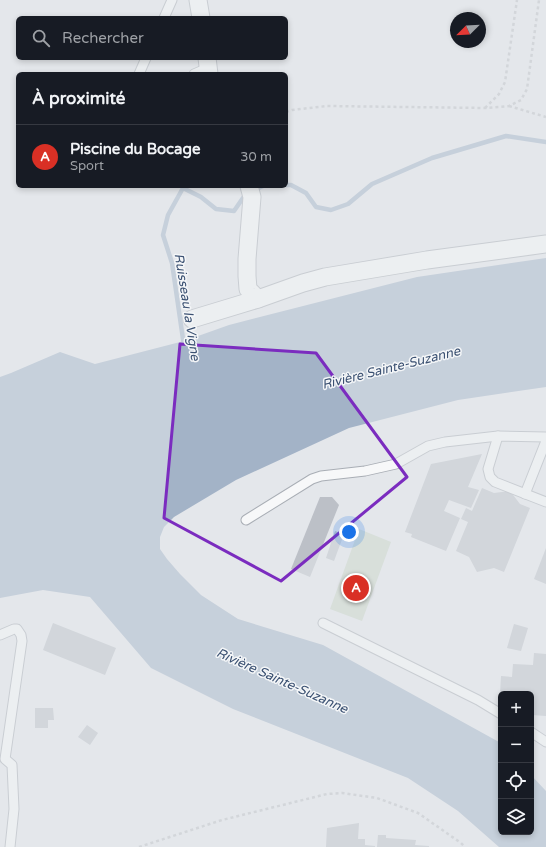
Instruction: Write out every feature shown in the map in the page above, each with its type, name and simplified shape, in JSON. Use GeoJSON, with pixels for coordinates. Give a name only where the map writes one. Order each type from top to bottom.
{"type":"FeatureCollection","features":[{"type":"Feature","properties":{"kind":"street"},"geometry":{"type":"LineString","coordinates":[[198,0],[201,16]]}},
{"type":"Feature","properties":{"kind":"street"},"geometry":{"type":"LineString","coordinates":[[250,190],[247,276],[248,289],[258,299]]}},
{"type":"Feature","properties":{"kind":"street"},"geometry":{"type":"LineString","coordinates":[[192,319],[325,277],[427,260],[546,244]]}},
{"type":"Feature","properties":{"kind":"lane"},"geometry":{"type":"LineString","coordinates":[[165,16],[172,0]]}},
{"type":"Feature","properties":{"kind":"lane"},"geometry":{"type":"LineString","coordinates":[[140,72],[145,60]]}},
{"type":"Feature","properties":{"kind":"lane"},"geometry":{"type":"LineString","coordinates":[[246,520],[312,479],[321,476],[365,471],[396,464],[428,446],[445,442],[498,436],[546,437]]}},
{"type":"Feature","properties":{"kind":"lane"},"geometry":{"type":"LineString","coordinates":[[498,436],[488,469],[490,477],[495,482],[546,502]]}},
{"type":"Feature","properties":{"kind":"lane"},"geometry":{"type":"LineString","coordinates":[[526,494],[546,441]]}},
{"type":"Feature","properties":{"kind":"lane"},"geometry":{"type":"LineString","coordinates":[[323,623],[478,700],[498,712]]}},
{"type":"Feature","properties":{"kind":"lane"},"geometry":{"type":"LineString","coordinates":[[0,635],[17,629],[21,634],[22,641],[5,759],[12,765],[14,809],[10,847]]}},
{"type":"Feature","properties":{"kind":"lane"},"geometry":{"type":"LineString","coordinates":[[534,734],[546,742]]}},
{"type":"Feature","properties":{"kind":"path"},"geometry":{"type":"LineString","coordinates":[[485,108],[499,94],[505,82],[517,0]]}},
{"type":"Feature","properties":{"kind":"path"},"geometry":{"type":"LineString","coordinates":[[509,106],[521,100],[527,89],[539,0]]}},
{"type":"Feature","properties":{"kind":"path"},"geometry":{"type":"LineString","coordinates":[[288,111],[326,106],[485,108],[509,106],[546,117]]}},
{"type":"Feature","properties":{"kind":"path"},"geometry":{"type":"LineString","coordinates":[[139,847],[222,820],[327,794],[342,793],[377,798],[418,813],[465,847]]}},
{"type":"Feature","properties":{"kind":"highlighted area"},"geometry":{"type":"Polygon","coordinates":[[[180,344],[316,353],[407,477],[281,581],[164,518],[180,344]]]}},
{"type":"Feature","properties":{"kind":"green space"},"geometry":{"type":"Polygon","coordinates":[[[359,529],[391,542],[362,621],[330,609],[359,529]]]}},
{"type":"Feature","properties":{"kind":"water","name":"Rivière Sainte-Suzanne"},"geometry":{"type":"Polygon","coordinates":[[[546,258],[546,387],[458,400],[349,428],[236,480],[174,517],[164,527],[160,537],[160,549],[180,574],[201,595],[238,619],[323,645],[498,741],[498,835],[534,835],[534,778],[546,791],[546,847],[499,847],[458,811],[408,778],[233,709],[151,668],[90,597],[43,590],[0,598],[0,377],[60,352],[95,364],[184,341],[229,325],[417,277],[546,258]]]}},
{"type":"Feature","properties":{"kind":"building"},"geometry":{"type":"Polygon","coordinates":[[[482,454],[468,487],[479,490],[471,508],[449,500],[444,511],[460,518],[446,551],[411,537],[412,534],[405,532],[431,464],[482,454]]]}},
{"type":"Feature","properties":{"kind":"building"},"geometry":{"type":"Polygon","coordinates":[[[482,488],[494,493],[510,491],[520,504],[530,508],[504,572],[494,568],[477,572],[469,557],[456,551],[468,522],[461,519],[466,508],[472,511],[482,488]]]}},
{"type":"Feature","properties":{"kind":"building"},"geometry":{"type":"Polygon","coordinates":[[[320,497],[332,497],[339,505],[310,577],[291,569],[320,497]]]}},
{"type":"Feature","properties":{"kind":"building"},"geometry":{"type":"Polygon","coordinates":[[[335,531],[344,534],[334,561],[326,558],[335,531]]]}},
{"type":"Feature","properties":{"kind":"building"},"geometry":{"type":"Polygon","coordinates":[[[546,548],[546,584],[534,579],[546,548]]]}},
{"type":"Feature","properties":{"kind":"building"},"geometry":{"type":"Polygon","coordinates":[[[53,623],[116,648],[105,675],[43,650],[53,623]]]}},
{"type":"Feature","properties":{"kind":"building"},"geometry":{"type":"Polygon","coordinates":[[[514,624],[528,628],[521,651],[507,648],[514,624]]]}},
{"type":"Feature","properties":{"kind":"building"},"geometry":{"type":"Polygon","coordinates":[[[534,653],[546,654],[546,716],[534,715],[534,691],[500,691],[501,676],[512,677],[513,664],[533,665],[534,653]]]}},
{"type":"Feature","properties":{"kind":"building"},"geometry":{"type":"Polygon","coordinates":[[[35,708],[53,708],[54,720],[48,720],[48,728],[35,728],[35,708]]]}},
{"type":"Feature","properties":{"kind":"building"},"geometry":{"type":"Polygon","coordinates":[[[87,725],[98,733],[90,745],[78,737],[87,725]]]}},
{"type":"Feature","properties":{"kind":"building"},"geometry":{"type":"Polygon","coordinates":[[[359,823],[358,839],[365,839],[365,845],[375,847],[326,847],[327,828],[359,823]]]}},
{"type":"Feature","properties":{"kind":"building"},"geometry":{"type":"Polygon","coordinates":[[[378,835],[386,835],[386,838],[416,840],[415,845],[429,847],[377,847],[378,835]]]}},
{"type":"Feature","properties":{"kind":"waterway","name":"Ruisseau la Vigne"},"geometry":{"type":"LineString","coordinates":[[288,185],[291,185],[306,193],[316,207],[331,210],[348,204],[372,184],[432,158],[506,136],[546,142]]}},
{"type":"Feature","properties":{"kind":"waterway","name":"Ruisseau la Vigne"},"geometry":{"type":"LineString","coordinates":[[184,346],[172,263],[163,235],[168,215],[183,188],[201,197],[216,209],[234,211],[247,194]]}},
{"type":"Feature","properties":{"kind":"waterway","name":"Ruisseau la Vigne"},"geometry":{"type":"LineString","coordinates":[[254,190],[258,188]]}},
{"type":"Feature","properties":{"kind":"place","name":"Piscine du Bocage"},"geometry":{"type":"Point","coordinates":[356,588]}}]}
